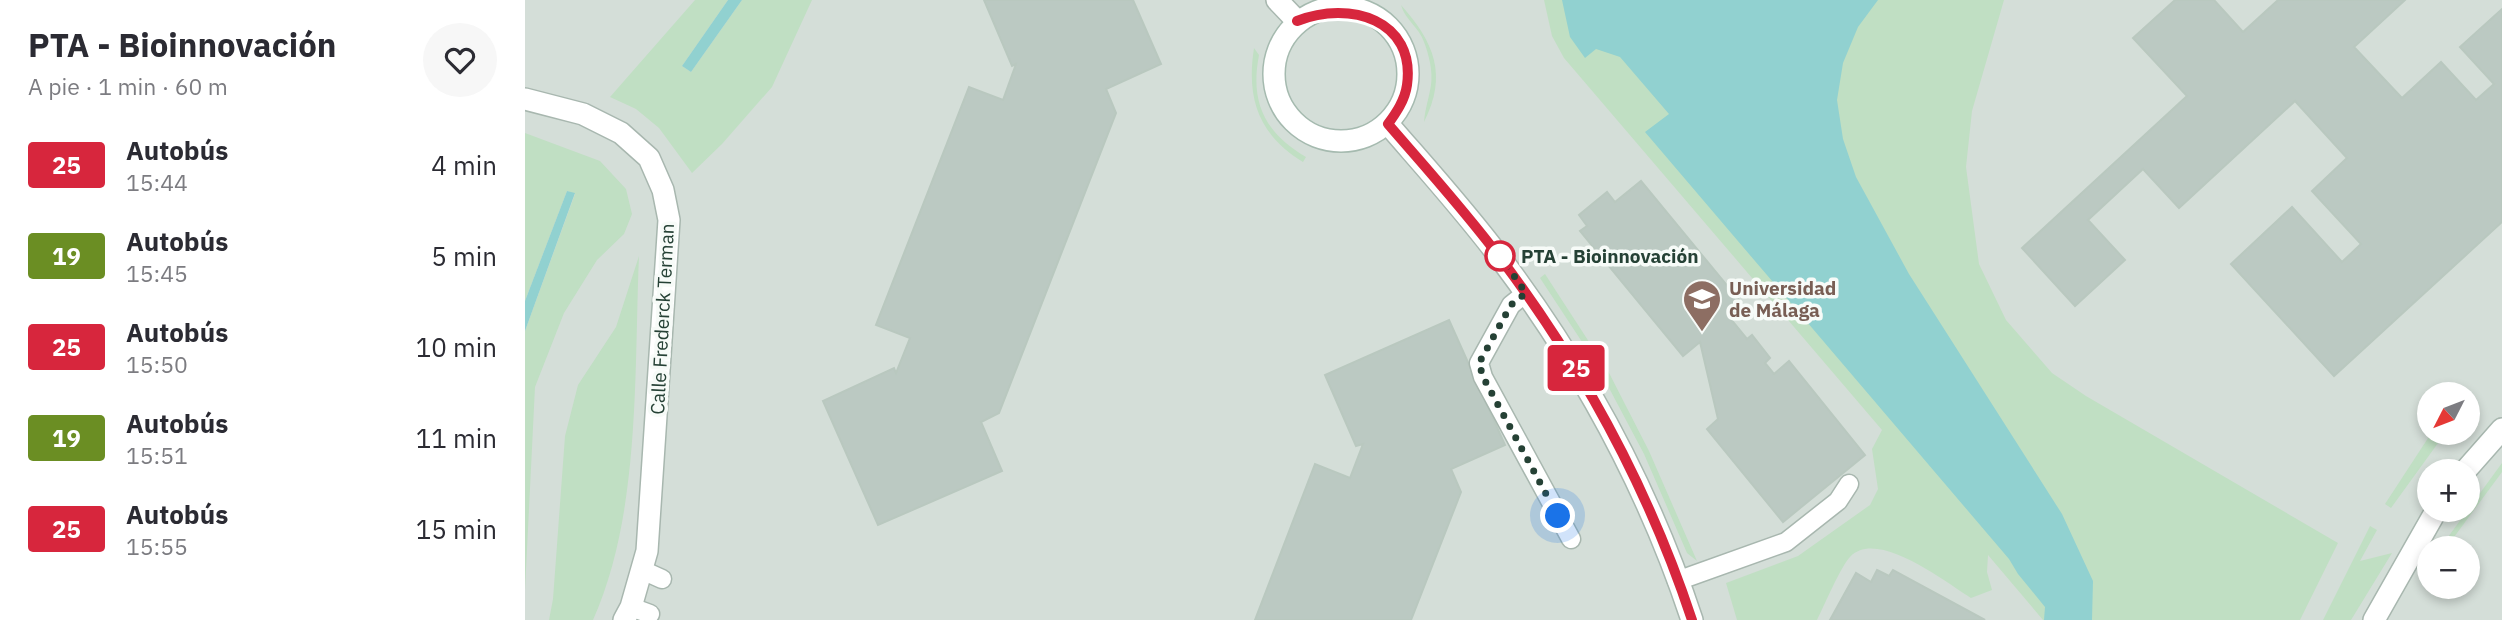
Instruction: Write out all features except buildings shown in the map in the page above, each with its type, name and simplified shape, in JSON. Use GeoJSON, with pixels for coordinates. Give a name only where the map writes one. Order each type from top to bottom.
{"type":"FeatureCollection","features":[{"type":"Feature","properties":{"kind":"street"},"geometry":{"type":"LineString","coordinates":[[1277,0],[1297,21]]}},
{"type":"Feature","properties":{"kind":"street"},"geometry":{"type":"LineString","coordinates":[[1368,5],[1400,41],[1408,64],[1407,87],[1399,109],[1388,124],[1363,138],[1339,142],[1316,137],[1296,125],[1281,107],[1273,85],[1274,61],[1282,39],[1297,21],[1313,12],[1330,7],[1368,5]]}},
{"type":"Feature","properties":{"kind":"street","name":"Calle Frederck Terman"},"geometry":{"type":"LineString","coordinates":[[525,99],[583,114],[621,132],[649,158],[663,190],[669,220],[647,551],[635,614]]}},
{"type":"Feature","properties":{"kind":"street"},"geometry":{"type":"LineString","coordinates":[[1388,124],[1491,246],[1578,370],[1623,452],[1677,580],[1689,619]]}},
{"type":"Feature","properties":{"kind":"street"},"geometry":{"type":"LineString","coordinates":[[2476,459],[2502,429]]}},
{"type":"Feature","properties":{"kind":"street"},"geometry":{"type":"LineString","coordinates":[[2374,620],[2430,522]]}},
{"type":"Feature","properties":{"kind":"lane"},"geometry":{"type":"LineString","coordinates":[[1526,293],[1511,305],[1479,363],[1483,377],[1571,540]]}},
{"type":"Feature","properties":{"kind":"lane"},"geometry":{"type":"LineString","coordinates":[[1677,580],[1786,542],[1838,501],[1849,484]]}},
{"type":"Feature","properties":{"kind":"lane"},"geometry":{"type":"LineString","coordinates":[[642,570],[662,579]]}},
{"type":"Feature","properties":{"kind":"shaded area"},"geometry":{"type":"Polygon","coordinates":[[[525,0],[2502,0],[2502,620],[525,620],[525,0]]]}},
{"type":"Feature","properties":{"kind":"green space"},"geometry":{"type":"Polygon","coordinates":[[[695,0],[728,0],[682,66],[691,72],[742,0],[812,0],[772,87],[722,144],[692,173],[659,128],[636,109],[610,97],[695,0]]]}},
{"type":"Feature","properties":{"kind":"green space"},"geometry":{"type":"Polygon","coordinates":[[[1544,0],[2004,0],[1972,111],[1966,167],[1979,264],[2006,320],[2052,373],[2086,396],[2338,543],[2300,620],[2043,620],[1988,555],[1987,572],[1992,590],[1971,598],[1911,561],[1877,549],[1862,550],[1850,557],[1837,577],[1817,620],[1737,620],[1726,583],[1798,556],[1870,505],[1878,489],[1872,449],[1882,430],[1564,58],[1552,36],[1544,0]]]}},
{"type":"Feature","properties":{"kind":"green space"},"geometry":{"type":"Polygon","coordinates":[[[1401,5],[1422,32],[1434,60],[1435,89],[1424,122],[1431,85],[1430,63],[1422,37],[1401,5]]]}},
{"type":"Feature","properties":{"kind":"green space"},"geometry":{"type":"Polygon","coordinates":[[[1254,48],[1259,55],[1257,87],[1263,114],[1280,137],[1306,157],[1303,162],[1276,140],[1259,114],[1252,84],[1254,48]]]}},
{"type":"Feature","properties":{"kind":"green space"},"geometry":{"type":"Polygon","coordinates":[[[525,133],[600,161],[626,189],[632,214],[624,234],[597,260],[564,313],[535,387],[525,590],[525,331],[575,194],[567,191],[525,301],[525,133]]]}},
{"type":"Feature","properties":{"kind":"green space"},"geometry":{"type":"Polygon","coordinates":[[[639,256],[632,441],[620,534],[609,578],[593,620],[549,620],[553,599],[565,436],[578,385],[616,327],[639,256]]]}},
{"type":"Feature","properties":{"kind":"green space"},"geometry":{"type":"Polygon","coordinates":[[[1545,274],[1593,348],[1588,351],[1540,278],[1545,274]]]}},
{"type":"Feature","properties":{"kind":"green space"},"geometry":{"type":"Polygon","coordinates":[[[1606,367],[1649,451],[1697,561],[1687,553],[1644,454],[1600,371],[1606,367]]]}},
{"type":"Feature","properties":{"kind":"green space"},"geometry":{"type":"Polygon","coordinates":[[[2424,445],[2437,445],[2426,459],[2417,459],[2417,472],[2391,508],[2385,504],[2424,445]]]}},
{"type":"Feature","properties":{"kind":"green space"},"geometry":{"type":"Polygon","coordinates":[[[2502,463],[2502,472],[2480,502],[2480,493],[2502,463]]]}},
{"type":"Feature","properties":{"kind":"green space"},"geometry":{"type":"Polygon","coordinates":[[[2459,522],[2465,522],[2455,536],[2449,536],[2459,522]]]}},
{"type":"Feature","properties":{"kind":"green space"},"geometry":{"type":"Polygon","coordinates":[[[2370,526],[2377,530],[2360,561],[2392,553],[2351,620],[2323,620],[2370,526]]]}},
{"type":"Feature","properties":{"kind":"water"},"geometry":{"type":"Polygon","coordinates":[[[728,0],[742,0],[691,72],[682,66],[728,0]]]}},
{"type":"Feature","properties":{"kind":"water"},"geometry":{"type":"Polygon","coordinates":[[[1562,0],[1878,0],[1858,27],[1843,63],[1837,100],[1843,139],[1856,177],[1909,274],[2062,514],[2093,581],[2092,620],[2044,620],[2045,607],[2009,559],[1645,132],[1669,114],[1620,57],[1596,49],[1585,58],[1570,37],[1562,0]]]}},
{"type":"Feature","properties":{"kind":"water"},"geometry":{"type":"Polygon","coordinates":[[[567,191],[575,193],[525,331],[525,301],[567,191]]]}},
{"type":"Feature","properties":{"kind":"bus line","name":"25"},"geometry":{"type":"LineString","coordinates":[[1297,21],[1330,7],[1348,6],[1366,11],[1386,23],[1400,41],[1408,64],[1407,87],[1399,109],[1388,124],[1500,256],[1578,370],[1623,452],[1656,526],[1692,620]]}},
{"type":"Feature","properties":{"kind":"place","name":"PTA - Bioinnovación"},"geometry":{"type":"Point","coordinates":[1500,256]}},
{"type":"Feature","properties":{"kind":"place","name":"Universidad de Málaga"},"geometry":{"type":"Point","coordinates":[1702,333]}},
{"type":"Feature","properties":{"kind":"route"},"geometry":{"type":"LineString","coordinates":[[1500,256],[1526,293],[1511,305],[1479,363],[1483,377],[1558,516]]}}]}
